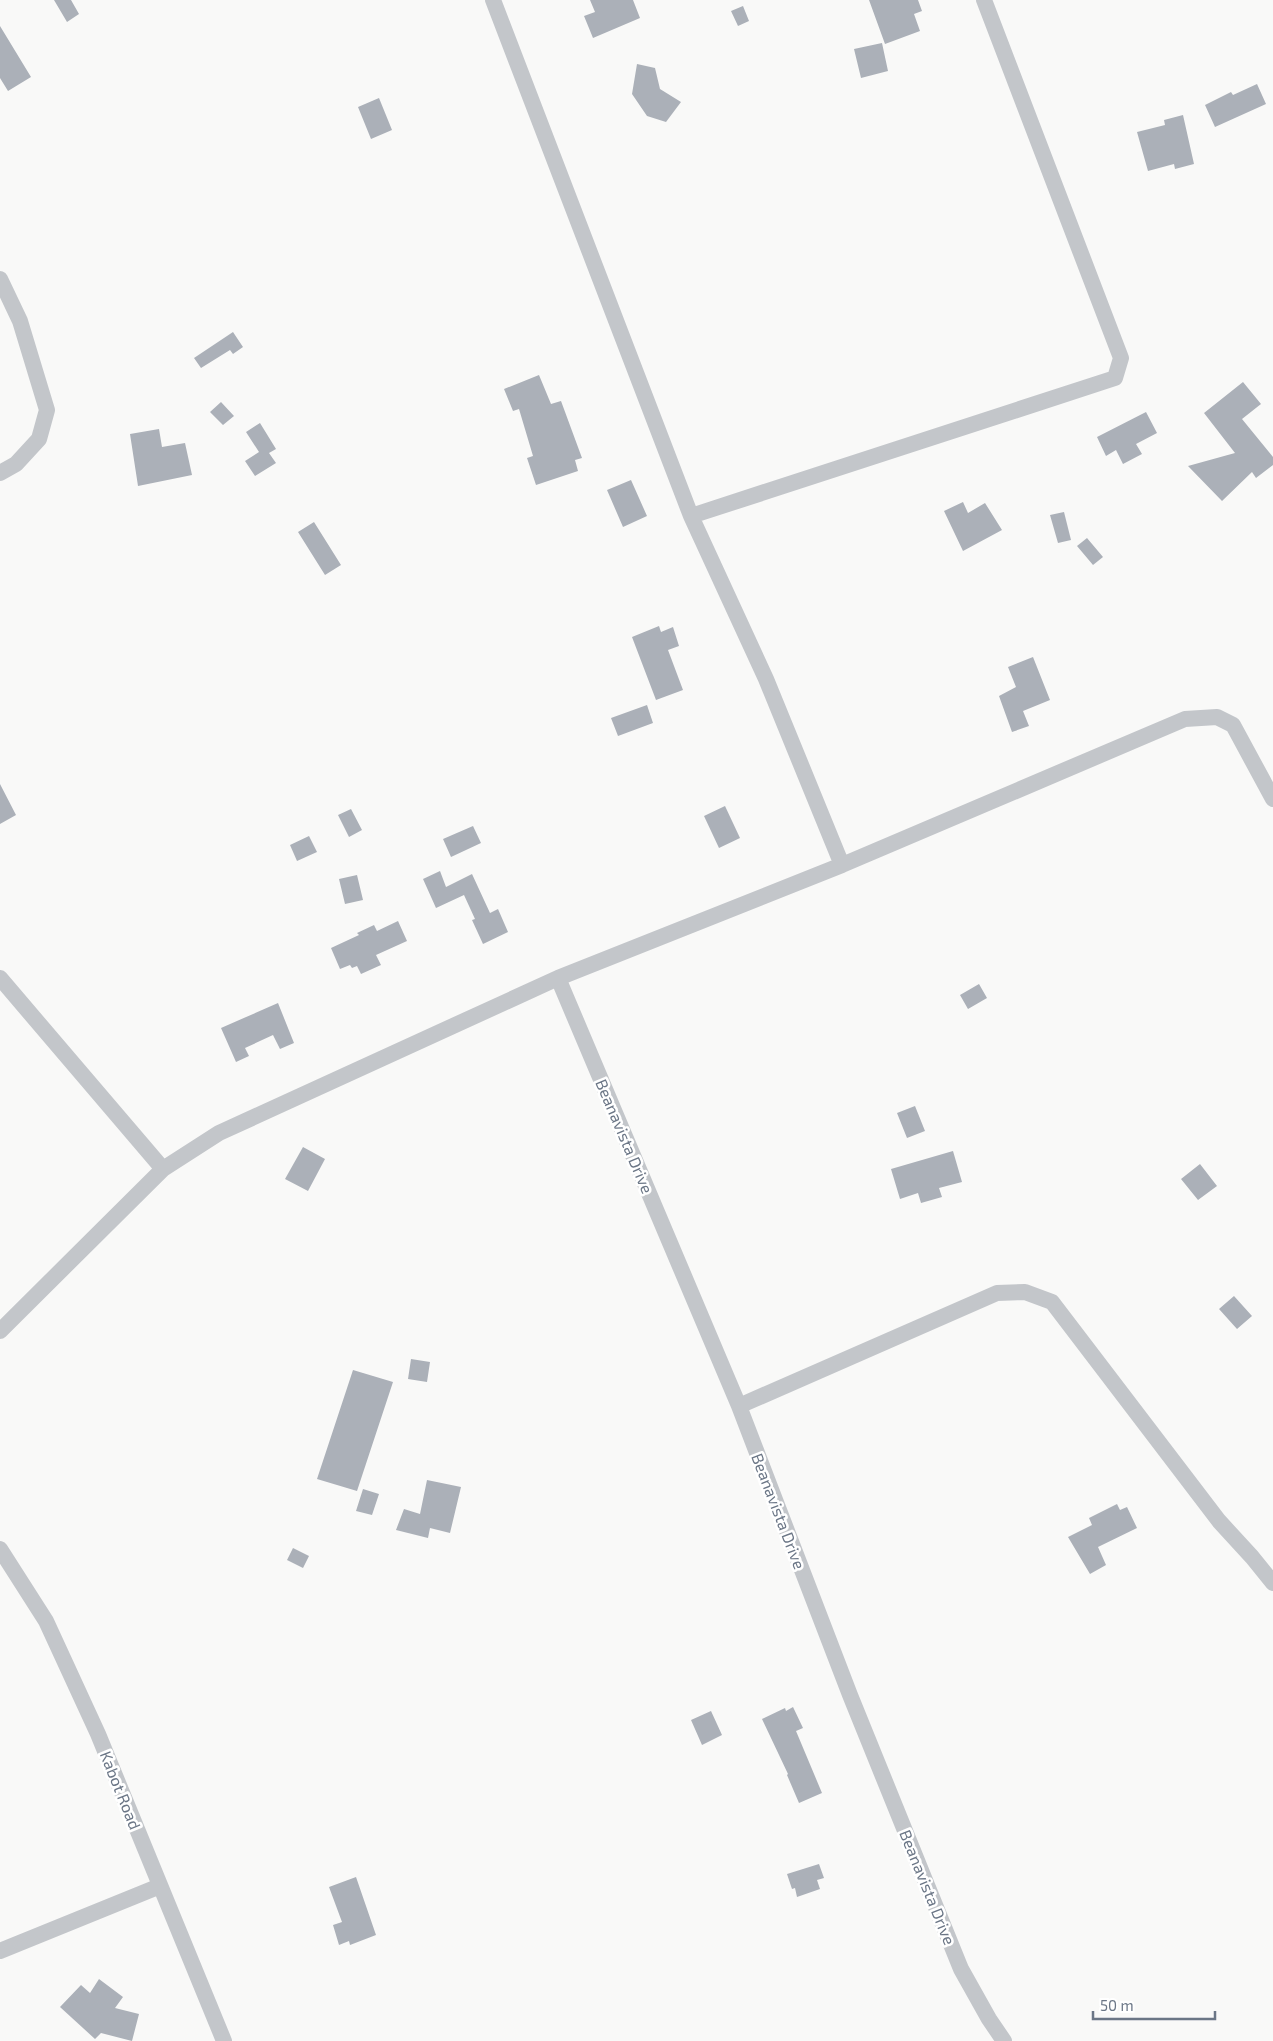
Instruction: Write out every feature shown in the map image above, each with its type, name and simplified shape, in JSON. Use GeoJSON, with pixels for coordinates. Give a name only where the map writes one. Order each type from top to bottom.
{"type":"FeatureCollection","features":[{"type":"Feature","properties":{"kind":"street"},"geometry":{"type":"LineString","coordinates":[[493,0],[691,516],[766,679],[842,866]]}},
{"type":"Feature","properties":{"kind":"street"},"geometry":{"type":"LineString","coordinates":[[691,516],[1114,378],[1121,358],[984,0]]}},
{"type":"Feature","properties":{"kind":"street"},"geometry":{"type":"LineString","coordinates":[[0,280],[20,321],[47,410],[39,439],[16,464],[0,473]]}},
{"type":"Feature","properties":{"kind":"street"},"geometry":{"type":"LineString","coordinates":[[0,1331],[163,1169],[219,1133],[558,978],[842,866],[1185,719],[1217,717],[1233,725],[1273,799]]}},
{"type":"Feature","properties":{"kind":"street"},"geometry":{"type":"LineString","coordinates":[[0,978],[163,1169]]}},
{"type":"Feature","properties":{"kind":"street","name":"Beanavista Drive"},"geometry":{"type":"LineString","coordinates":[[558,978],[738,1406],[850,1695],[961,1969],[989,2019],[1004,2041]]}},
{"type":"Feature","properties":{"kind":"street"},"geometry":{"type":"LineString","coordinates":[[738,1406],[997,1294],[1025,1292],[1052,1302],[1213,1514],[1273,1583]]}},
{"type":"Feature","properties":{"kind":"street","name":"Kabot Road"},"geometry":{"type":"LineString","coordinates":[[0,1549],[46,1620],[98,1734],[224,2041]]}},
{"type":"Feature","properties":{"kind":"street"},"geometry":{"type":"LineString","coordinates":[[0,1950],[160,1886]]}},
{"type":"Feature","properties":{"kind":"building"},"geometry":{"type":"Polygon","coordinates":[[[54,0],[71,0],[79,14],[67,22],[54,0]]]}},
{"type":"Feature","properties":{"kind":"building"},"geometry":{"type":"Polygon","coordinates":[[[590,0],[633,0],[640,18],[593,38],[584,16],[595,12],[590,0]]]}},
{"type":"Feature","properties":{"kind":"building"},"geometry":{"type":"Polygon","coordinates":[[[869,0],[918,0],[922,11],[914,14],[920,31],[885,44],[869,0]]]}},
{"type":"Feature","properties":{"kind":"building"},"geometry":{"type":"Polygon","coordinates":[[[743,6],[749,21],[738,26],[731,11],[743,6]]]}},
{"type":"Feature","properties":{"kind":"building"},"geometry":{"type":"Polygon","coordinates":[[[0,26],[31,77],[8,91],[0,78],[0,26]]]}},
{"type":"Feature","properties":{"kind":"building"},"geometry":{"type":"Polygon","coordinates":[[[882,43],[888,71],[861,78],[854,49],[882,43]]]}},
{"type":"Feature","properties":{"kind":"building"},"geometry":{"type":"Polygon","coordinates":[[[637,64],[655,68],[660,89],[681,102],[666,122],[647,116],[632,94],[637,64]]]}},
{"type":"Feature","properties":{"kind":"building"},"geometry":{"type":"Polygon","coordinates":[[[1257,84],[1266,104],[1215,127],[1205,105],[1231,92],[1233,95],[1257,84]]]}},
{"type":"Feature","properties":{"kind":"building"},"geometry":{"type":"Polygon","coordinates":[[[379,98],[392,130],[371,139],[358,107],[379,98]]]}},
{"type":"Feature","properties":{"kind":"building"},"geometry":{"type":"Polygon","coordinates":[[[1183,115],[1194,164],[1175,169],[1174,164],[1148,171],[1137,132],[1165,125],[1164,120],[1183,115]]]}},
{"type":"Feature","properties":{"kind":"building"},"geometry":{"type":"Polygon","coordinates":[[[233,332],[243,347],[233,354],[230,350],[201,368],[194,358],[233,332]]]}},
{"type":"Feature","properties":{"kind":"building"},"geometry":{"type":"Polygon","coordinates":[[[539,375],[551,404],[561,401],[582,458],[575,460],[578,471],[536,485],[527,458],[533,456],[519,409],[513,411],[504,389],[539,375]]]}},
{"type":"Feature","properties":{"kind":"building"},"geometry":{"type":"Polygon","coordinates":[[[1243,382],[1261,404],[1242,419],[1273,457],[1273,465],[1256,478],[1252,472],[1222,501],[1188,466],[1235,453],[1204,413],[1243,382]]]}},
{"type":"Feature","properties":{"kind":"building"},"geometry":{"type":"Polygon","coordinates":[[[221,402],[234,416],[223,425],[210,412],[221,402]]]}},
{"type":"Feature","properties":{"kind":"building"},"geometry":{"type":"Polygon","coordinates":[[[1146,412],[1157,433],[1136,444],[1142,454],[1123,464],[1116,450],[1106,456],[1097,437],[1146,412]]]}},
{"type":"Feature","properties":{"kind":"building"},"geometry":{"type":"Polygon","coordinates":[[[260,423],[276,449],[269,453],[276,463],[255,476],[245,461],[259,452],[246,432],[260,423]]]}},
{"type":"Feature","properties":{"kind":"building"},"geometry":{"type":"Polygon","coordinates":[[[159,429],[162,447],[185,443],[192,475],[138,486],[130,434],[159,429]]]}},
{"type":"Feature","properties":{"kind":"building"},"geometry":{"type":"Polygon","coordinates":[[[631,480],[647,516],[623,527],[607,490],[631,480]]]}},
{"type":"Feature","properties":{"kind":"building"},"geometry":{"type":"Polygon","coordinates":[[[963,502],[968,513],[985,503],[1002,530],[963,551],[944,511],[963,502]]]}},
{"type":"Feature","properties":{"kind":"building"},"geometry":{"type":"Polygon","coordinates":[[[1064,512],[1071,540],[1058,543],[1050,515],[1064,512]]]}},
{"type":"Feature","properties":{"kind":"building"},"geometry":{"type":"Polygon","coordinates":[[[314,522],[341,565],[325,575],[298,532],[314,522]]]}},
{"type":"Feature","properties":{"kind":"building"},"geometry":{"type":"Polygon","coordinates":[[[1087,538],[1103,557],[1093,565],[1077,546],[1087,538]]]}},
{"type":"Feature","properties":{"kind":"building"},"geometry":{"type":"Polygon","coordinates":[[[659,626],[661,632],[673,627],[679,646],[668,650],[683,690],[656,700],[632,637],[659,626]]]}},
{"type":"Feature","properties":{"kind":"building"},"geometry":{"type":"Polygon","coordinates":[[[1033,657],[1050,700],[1023,711],[1029,726],[1012,732],[999,696],[1016,687],[1008,667],[1033,657]]]}},
{"type":"Feature","properties":{"kind":"building"},"geometry":{"type":"Polygon","coordinates":[[[647,705],[653,723],[618,736],[611,718],[647,705]]]}},
{"type":"Feature","properties":{"kind":"building"},"geometry":{"type":"Polygon","coordinates":[[[0,784],[16,815],[0,824],[0,784]]]}},
{"type":"Feature","properties":{"kind":"building"},"geometry":{"type":"Polygon","coordinates":[[[725,806],[740,838],[719,848],[704,816],[725,806]]]}},
{"type":"Feature","properties":{"kind":"building"},"geometry":{"type":"Polygon","coordinates":[[[351,809],[362,830],[349,837],[338,815],[351,809]]]}},
{"type":"Feature","properties":{"kind":"building"},"geometry":{"type":"Polygon","coordinates":[[[473,826],[481,843],[451,857],[443,839],[473,826]]]}},
{"type":"Feature","properties":{"kind":"building"},"geometry":{"type":"Polygon","coordinates":[[[309,836],[317,852],[297,861],[290,845],[309,836]]]}},
{"type":"Feature","properties":{"kind":"building"},"geometry":{"type":"Polygon","coordinates":[[[440,871],[446,887],[472,874],[490,913],[498,909],[508,932],[483,944],[472,920],[475,919],[464,895],[436,908],[423,879],[440,871]]]}},
{"type":"Feature","properties":{"kind":"building"},"geometry":{"type":"Polygon","coordinates":[[[357,875],[363,900],[345,904],[339,879],[357,875]]]}},
{"type":"Feature","properties":{"kind":"building"},"geometry":{"type":"Polygon","coordinates":[[[398,921],[407,941],[376,955],[381,965],[361,974],[357,966],[352,968],[350,965],[340,969],[331,948],[359,935],[357,933],[374,925],[377,931],[398,921]]]}},
{"type":"Feature","properties":{"kind":"building"},"geometry":{"type":"Polygon","coordinates":[[[979,984],[987,998],[968,1009],[960,995],[979,984]]]}},
{"type":"Feature","properties":{"kind":"building"},"geometry":{"type":"Polygon","coordinates":[[[278,1003],[294,1043],[280,1049],[273,1035],[245,1048],[249,1056],[236,1062],[221,1028],[278,1003]]]}},
{"type":"Feature","properties":{"kind":"building"},"geometry":{"type":"Polygon","coordinates":[[[915,1106],[925,1131],[907,1138],[897,1113],[915,1106]]]}},
{"type":"Feature","properties":{"kind":"building"},"geometry":{"type":"Polygon","coordinates":[[[303,1147],[325,1159],[308,1191],[285,1179],[303,1147]]]}},
{"type":"Feature","properties":{"kind":"building"},"geometry":{"type":"Polygon","coordinates":[[[953,1151],[962,1182],[939,1188],[942,1197],[921,1203],[918,1193],[900,1199],[891,1169],[953,1151]]]}},
{"type":"Feature","properties":{"kind":"building"},"geometry":{"type":"Polygon","coordinates":[[[1200,1164],[1217,1186],[1198,1200],[1181,1179],[1200,1164]]]}},
{"type":"Feature","properties":{"kind":"building"},"geometry":{"type":"Polygon","coordinates":[[[1234,1296],[1252,1316],[1237,1329],[1219,1309],[1234,1296]]]}},
{"type":"Feature","properties":{"kind":"building"},"geometry":{"type":"Polygon","coordinates":[[[411,1359],[430,1362],[427,1382],[408,1379],[411,1359]]]}},
{"type":"Feature","properties":{"kind":"building"},"geometry":{"type":"Polygon","coordinates":[[[353,1370],[393,1382],[357,1491],[317,1479],[353,1370]]]}},
{"type":"Feature","properties":{"kind":"building"},"geometry":{"type":"Polygon","coordinates":[[[427,1480],[461,1487],[450,1533],[430,1528],[428,1538],[396,1530],[404,1509],[420,1514],[427,1480]]]}},
{"type":"Feature","properties":{"kind":"building"},"geometry":{"type":"Polygon","coordinates":[[[363,1489],[379,1494],[372,1515],[356,1511],[363,1489]]]}},
{"type":"Feature","properties":{"kind":"building"},"geometry":{"type":"Polygon","coordinates":[[[1117,1504],[1120,1510],[1127,1507],[1137,1528],[1098,1547],[1106,1565],[1090,1574],[1068,1537],[1092,1525],[1089,1518],[1117,1504]]]}},
{"type":"Feature","properties":{"kind":"building"},"geometry":{"type":"Polygon","coordinates":[[[293,1548],[309,1556],[303,1568],[287,1560],[293,1548]]]}},
{"type":"Feature","properties":{"kind":"building"},"geometry":{"type":"Polygon","coordinates":[[[793,1707],[803,1728],[796,1731],[822,1793],[799,1803],[788,1774],[762,1719],[785,1708],[786,1711],[793,1707]]]}},
{"type":"Feature","properties":{"kind":"building"},"geometry":{"type":"Polygon","coordinates":[[[711,1711],[722,1735],[702,1745],[691,1720],[711,1711]]]}},
{"type":"Feature","properties":{"kind":"building"},"geometry":{"type":"Polygon","coordinates":[[[819,1864],[824,1878],[817,1880],[820,1889],[797,1897],[795,1888],[792,1889],[787,1874],[819,1864]]]}},
{"type":"Feature","properties":{"kind":"building"},"geometry":{"type":"Polygon","coordinates":[[[356,1877],[376,1935],[350,1945],[349,1941],[339,1945],[333,1925],[342,1922],[329,1887],[356,1877]]]}},
{"type":"Feature","properties":{"kind":"building"},"geometry":{"type":"Polygon","coordinates":[[[99,1979],[123,1997],[115,2008],[139,2014],[132,2041],[101,2033],[95,2039],[60,2007],[81,1985],[90,1993],[99,1979]]]}}]}
